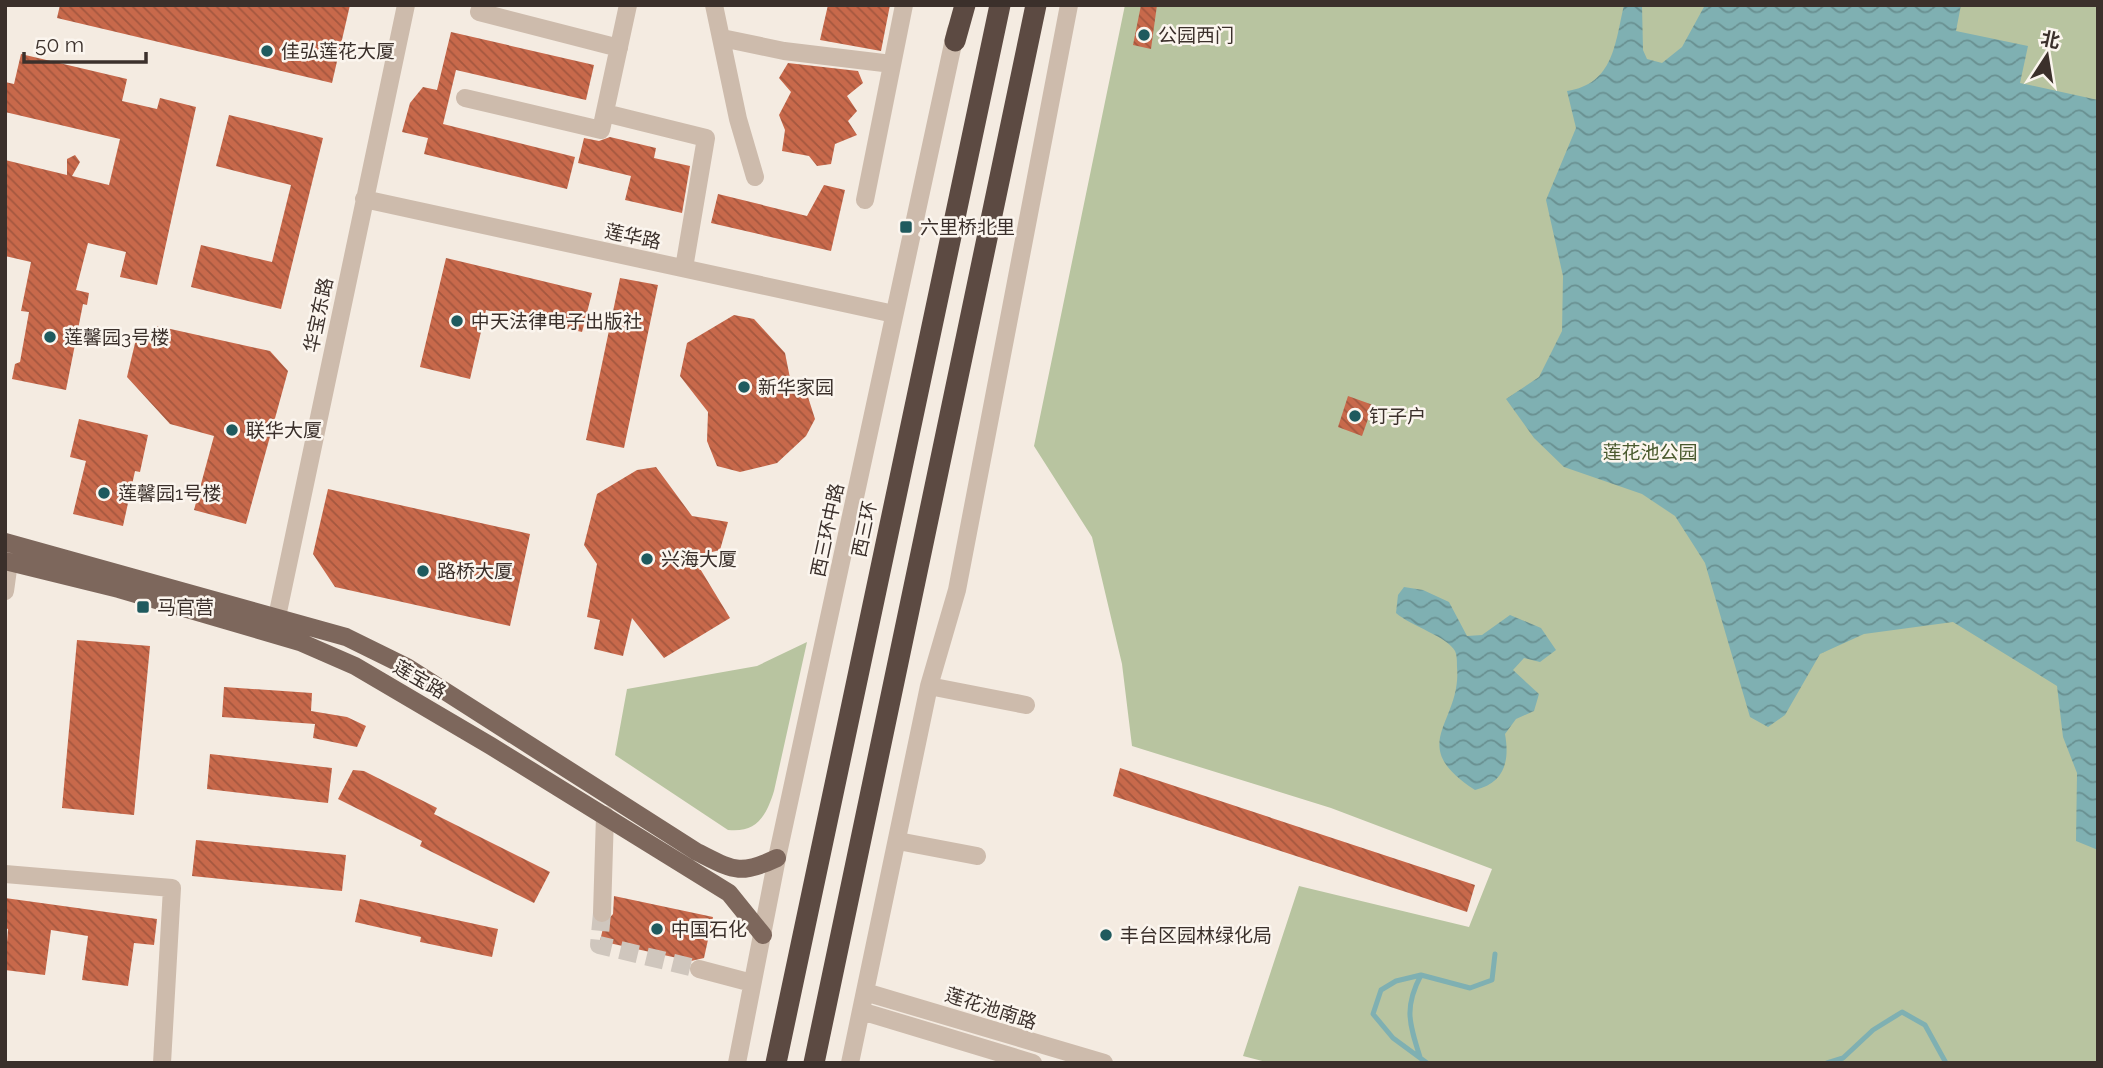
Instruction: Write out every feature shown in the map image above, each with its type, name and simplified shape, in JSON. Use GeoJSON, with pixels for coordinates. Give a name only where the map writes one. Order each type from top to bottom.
{"type":"FeatureCollection","features":[{"type":"Feature","properties":{"kind":"highway"},"geometry":{"type":"LineString","coordinates":[[954,41],[965,5]]}},
{"type":"Feature","properties":{"kind":"highway","name":"西三环"},"geometry":{"type":"LineString","coordinates":[[776,1063],[1000,5]]}},
{"type":"Feature","properties":{"kind":"highway"},"geometry":{"type":"LineString","coordinates":[[814,1063],[1036,5]]}},
{"type":"Feature","properties":{"kind":"main road","name":"莲宝路"},"geometry":{"type":"LineString","coordinates":[[5,542],[275,626],[355,666],[605,815],[729,893],[763,935]]}},
{"type":"Feature","properties":{"kind":"main road","name":"莲宝路"},"geometry":{"type":"LineString","coordinates":[[7,561],[275,626],[346,637],[407,667],[697,852],[721,864],[751,870],[777,858]]}},
{"type":"Feature","properties":{"kind":"street","name":"华宝东路"},"geometry":{"type":"LineString","coordinates":[[275,626],[406,5]]}},
{"type":"Feature","properties":{"kind":"street"},"geometry":{"type":"LineString","coordinates":[[465,98],[601,130],[628,5]]}},
{"type":"Feature","properties":{"kind":"street"},"geometry":{"type":"LineString","coordinates":[[714,5],[738,119],[755,177]]}},
{"type":"Feature","properties":{"kind":"street"},"geometry":{"type":"LineString","coordinates":[[865,200],[904,5]]}},
{"type":"Feature","properties":{"kind":"street","name":"西三环中路"},"geometry":{"type":"LineString","coordinates":[[737,1063],[777,858],[954,41],[959,5]]}},
{"type":"Feature","properties":{"kind":"street"},"geometry":{"type":"LineString","coordinates":[[850,1063],[929,686],[957,590],[1069,5]]}},
{"type":"Feature","properties":{"kind":"street"},"geometry":{"type":"LineString","coordinates":[[480,12],[619,48]]}},
{"type":"Feature","properties":{"kind":"street"},"geometry":{"type":"LineString","coordinates":[[722,38],[784,51],[892,64]]}},
{"type":"Feature","properties":{"kind":"street"},"geometry":{"type":"LineString","coordinates":[[604,113],[706,138],[684,268]]}},
{"type":"Feature","properties":{"kind":"street","name":"莲华路"},"geometry":{"type":"LineString","coordinates":[[364,199],[894,314]]}},
{"type":"Feature","properties":{"kind":"street"},"geometry":{"type":"LineString","coordinates":[[5,591],[7,561]]}},
{"type":"Feature","properties":{"kind":"street"},"geometry":{"type":"LineString","coordinates":[[929,686],[1026,705]]}},
{"type":"Feature","properties":{"kind":"street"},"geometry":{"type":"LineString","coordinates":[[602,913],[605,815]]}},
{"type":"Feature","properties":{"kind":"street"},"geometry":{"type":"LineString","coordinates":[[898,841],[977,856]]}},
{"type":"Feature","properties":{"kind":"street"},"geometry":{"type":"LineString","coordinates":[[5,874],[172,888],[162,1063]]}},
{"type":"Feature","properties":{"kind":"street"},"geometry":{"type":"LineString","coordinates":[[699,969],[752,984]]}},
{"type":"Feature","properties":{"kind":"street","name":"莲花池南路"},"geometry":{"type":"LineString","coordinates":[[865,992],[1104,1063]]}},
{"type":"Feature","properties":{"kind":"street","name":"莲花池南路"},"geometry":{"type":"LineString","coordinates":[[861,1011],[1033,1063]]}},
{"type":"Feature","properties":{"kind":"green space","name":"莲花池公园"},"geometry":{"type":"Polygon","coordinates":[[[1125,5],[2098,5],[2098,1063],[1270,1063],[1243,1056],[1299,886],[1469,927],[1492,869],[1331,808],[1132,746],[1122,664],[1092,537],[1034,446],[1125,5]]]}},
{"type":"Feature","properties":{"kind":"green space"},"geometry":{"type":"Polygon","coordinates":[[[807,642],[774,791],[763,816],[753,826],[728,830],[615,755],[627,689],[757,666],[807,642]]]}},
{"type":"Feature","properties":{"kind":"water"},"geometry":{"type":"Polygon","coordinates":[[[1624,5],[1642,5],[1643,50],[1647,59],[1662,63],[1682,47],[1705,5],[1961,5],[1956,31],[2028,46],[2020,83],[2098,100],[2098,850],[2076,841],[2077,773],[2063,737],[2057,686],[1953,622],[1864,634],[1820,654],[1785,715],[1768,727],[1750,717],[1705,563],[1675,516],[1642,494],[1564,467],[1534,438],[1506,399],[1539,377],[1562,331],[1563,276],[1546,200],[1576,128],[1567,91],[1583,87],[1603,71],[1610,60],[1624,5]]]}},
{"type":"Feature","properties":{"kind":"water"},"geometry":{"type":"Polygon","coordinates":[[[1404,587],[1423,590],[1449,602],[1467,636],[1482,635],[1510,615],[1541,628],[1556,650],[1540,662],[1524,658],[1513,670],[1539,694],[1534,711],[1516,719],[1505,734],[1506,754],[1503,770],[1499,777],[1485,787],[1475,790],[1454,774],[1443,759],[1439,746],[1456,687],[1456,654],[1445,641],[1396,613],[1398,595],[1404,587]]]}},
{"type":"Feature","properties":{"kind":"building","name":"佳弘莲花大厦"},"geometry":{"type":"Polygon","coordinates":[[[60,5],[350,5],[332,83],[57,18],[60,5]]]}},
{"type":"Feature","properties":{"kind":"building"},"geometry":{"type":"Polygon","coordinates":[[[828,5],[890,5],[881,51],[820,40],[828,5]]]}},
{"type":"Feature","properties":{"kind":"building"},"geometry":{"type":"Polygon","coordinates":[[[1141,5],[1157,5],[1151,49],[1133,45],[1141,5]]]}},
{"type":"Feature","properties":{"kind":"building"},"geometry":{"type":"Polygon","coordinates":[[[451,32],[594,65],[586,100],[456,70],[443,124],[575,157],[567,189],[424,154],[428,138],[402,132],[410,103],[423,87],[437,90],[451,32]]]}},
{"type":"Feature","properties":{"kind":"building"},"geometry":{"type":"Polygon","coordinates":[[[21,54],[127,79],[122,101],[157,109],[160,98],[196,107],[157,285],[120,277],[126,252],[88,243],[76,290],[89,293],[87,305],[83,304],[66,390],[12,379],[15,364],[20,362],[29,312],[21,311],[31,262],[5,256],[5,160],[67,175],[67,159],[75,155],[80,162],[72,176],[109,185],[120,139],[5,112],[5,82],[14,84],[21,54]]]}},
{"type":"Feature","properties":{"kind":"building"},"geometry":{"type":"Polygon","coordinates":[[[788,63],[858,71],[863,83],[847,96],[857,111],[848,121],[857,135],[835,144],[831,164],[817,166],[809,156],[782,151],[785,130],[779,115],[791,92],[779,78],[788,63]]]}},
{"type":"Feature","properties":{"kind":"building"},"geometry":{"type":"Polygon","coordinates":[[[229,115],[323,138],[281,309],[191,287],[201,245],[272,262],[291,185],[216,166],[229,115]]]}},
{"type":"Feature","properties":{"kind":"building"},"geometry":{"type":"Polygon","coordinates":[[[610,137],[656,148],[654,158],[690,166],[682,213],[625,200],[631,176],[578,163],[584,138],[599,141],[610,137]]]}},
{"type":"Feature","properties":{"kind":"building"},"geometry":{"type":"Polygon","coordinates":[[[824,185],[845,190],[831,251],[711,223],[718,194],[807,216],[824,185]]]}},
{"type":"Feature","properties":{"kind":"building","name":"中天法律电子出版社"},"geometry":{"type":"Polygon","coordinates":[[[446,258],[592,293],[582,332],[486,310],[470,379],[420,367],[446,258]]]}},
{"type":"Feature","properties":{"kind":"building"},"geometry":{"type":"Polygon","coordinates":[[[620,278],[658,285],[624,448],[586,440],[620,278]]]}},
{"type":"Feature","properties":{"kind":"building","name":"新华家园"},"geometry":{"type":"Polygon","coordinates":[[[734,315],[754,319],[785,353],[790,378],[808,397],[815,419],[806,436],[777,463],[740,472],[717,466],[707,441],[708,412],[680,376],[687,343],[734,315]]]}},
{"type":"Feature","properties":{"kind":"building","name":"联华大厦"},"geometry":{"type":"Polygon","coordinates":[[[157,326],[270,351],[288,371],[246,524],[194,510],[214,436],[170,424],[127,377],[136,339],[157,326]]]}},
{"type":"Feature","properties":{"kind":"building","name":"钉子户"},"geometry":{"type":"Polygon","coordinates":[[[1348,396],[1373,405],[1362,436],[1338,427],[1348,396]]]}},
{"type":"Feature","properties":{"kind":"building","name":"莲馨园1号楼"},"geometry":{"type":"Polygon","coordinates":[[[79,419],[148,435],[140,472],[135,471],[123,526],[73,514],[86,461],[70,457],[79,419]]]}},
{"type":"Feature","properties":{"kind":"building","name":"兴海大厦"},"geometry":{"type":"Polygon","coordinates":[[[656,467],[692,516],[728,522],[720,550],[700,555],[699,567],[730,618],[664,658],[632,618],[623,656],[594,649],[600,620],[587,617],[597,564],[584,545],[597,494],[637,470],[656,467]]]}},
{"type":"Feature","properties":{"kind":"building","name":"路桥大厦"},"geometry":{"type":"Polygon","coordinates":[[[328,489],[530,534],[510,626],[335,587],[313,554],[328,489]]]}},
{"type":"Feature","properties":{"kind":"building"},"geometry":{"type":"Polygon","coordinates":[[[77,640],[150,646],[134,815],[62,808],[77,640]]]}},
{"type":"Feature","properties":{"kind":"building"},"geometry":{"type":"Polygon","coordinates":[[[224,687],[312,693],[311,711],[347,717],[366,726],[357,747],[313,738],[315,724],[222,717],[224,687]]]}},
{"type":"Feature","properties":{"kind":"building"},"geometry":{"type":"Polygon","coordinates":[[[210,754],[332,768],[328,803],[207,789],[210,754]]]}},
{"type":"Feature","properties":{"kind":"building"},"geometry":{"type":"Polygon","coordinates":[[[1120,768],[1475,885],[1467,912],[1113,796],[1120,768]]]}},
{"type":"Feature","properties":{"kind":"building"},"geometry":{"type":"Polygon","coordinates":[[[353,770],[364,771],[437,808],[434,814],[550,872],[534,903],[420,846],[422,841],[338,799],[353,770]]]}},
{"type":"Feature","properties":{"kind":"building"},"geometry":{"type":"Polygon","coordinates":[[[196,840],[346,855],[342,891],[192,876],[196,840]]]}},
{"type":"Feature","properties":{"kind":"building","name":"中国石化"},"geometry":{"type":"Polygon","coordinates":[[[614,896],[713,917],[704,958],[691,961],[600,941],[604,924],[613,914],[614,896]]]}},
{"type":"Feature","properties":{"kind":"building"},"geometry":{"type":"Polygon","coordinates":[[[5,898],[157,919],[154,945],[134,943],[128,986],[82,980],[88,936],[51,930],[45,975],[5,970],[8,929],[5,928],[5,898]]]}},
{"type":"Feature","properties":{"kind":"building"},"geometry":{"type":"Polygon","coordinates":[[[360,899],[498,929],[492,957],[420,942],[421,937],[355,922],[360,899]]]}},
{"type":"Feature","properties":{"kind":"waterway"},"geometry":{"type":"LineString","coordinates":[[1427,1063],[1393,1038],[1373,1014],[1381,990],[1396,981],[1421,975],[1470,988],[1492,980],[1495,954]]}},
{"type":"Feature","properties":{"kind":"waterway"},"geometry":{"type":"LineString","coordinates":[[1420,1057],[1413,1034],[1410,1006],[1421,975]]}},
{"type":"Feature","properties":{"kind":"waterway"},"geometry":{"type":"LineString","coordinates":[[1827,1063],[1843,1058],[1873,1030],[1902,1012],[1925,1025],[1946,1063]]}},
{"type":"Feature","properties":{"kind":"tunnel"},"geometry":{"type":"LineString","coordinates":[[602,913],[599,945],[699,969]]}},
{"type":"Feature","properties":{"kind":"place","name":"公园西门"},"geometry":{"type":"Point","coordinates":[1144,35]}},
{"type":"Feature","properties":{"kind":"place","name":"佳弘莲花大厦"},"geometry":{"type":"Point","coordinates":[267,51]}},
{"type":"Feature","properties":{"kind":"place","name":"六里桥北里"},"geometry":{"type":"Point","coordinates":[906,227]}},
{"type":"Feature","properties":{"kind":"place","name":"中天法律电子出版社"},"geometry":{"type":"Point","coordinates":[457,321]}},
{"type":"Feature","properties":{"kind":"place","name":"莲馨园3号楼"},"geometry":{"type":"Point","coordinates":[50,337]}},
{"type":"Feature","properties":{"kind":"place","name":"新华家园"},"geometry":{"type":"Point","coordinates":[744,387]}},
{"type":"Feature","properties":{"kind":"place","name":"钉子户"},"geometry":{"type":"Point","coordinates":[1355,416]}},
{"type":"Feature","properties":{"kind":"place","name":"联华大厦"},"geometry":{"type":"Point","coordinates":[232,430]}},
{"type":"Feature","properties":{"kind":"place","name":"莲馨园1号楼"},"geometry":{"type":"Point","coordinates":[104,493]}},
{"type":"Feature","properties":{"kind":"place","name":"兴海大厦"},"geometry":{"type":"Point","coordinates":[647,559]}},
{"type":"Feature","properties":{"kind":"place","name":"路桥大厦"},"geometry":{"type":"Point","coordinates":[423,571]}},
{"type":"Feature","properties":{"kind":"place","name":"马官营"},"geometry":{"type":"Point","coordinates":[143,607]}},
{"type":"Feature","properties":{"kind":"place","name":"中国石化"},"geometry":{"type":"Point","coordinates":[657,929]}},
{"type":"Feature","properties":{"kind":"place","name":"丰台区园林绿化局"},"geometry":{"type":"Point","coordinates":[1106,935]}}]}
